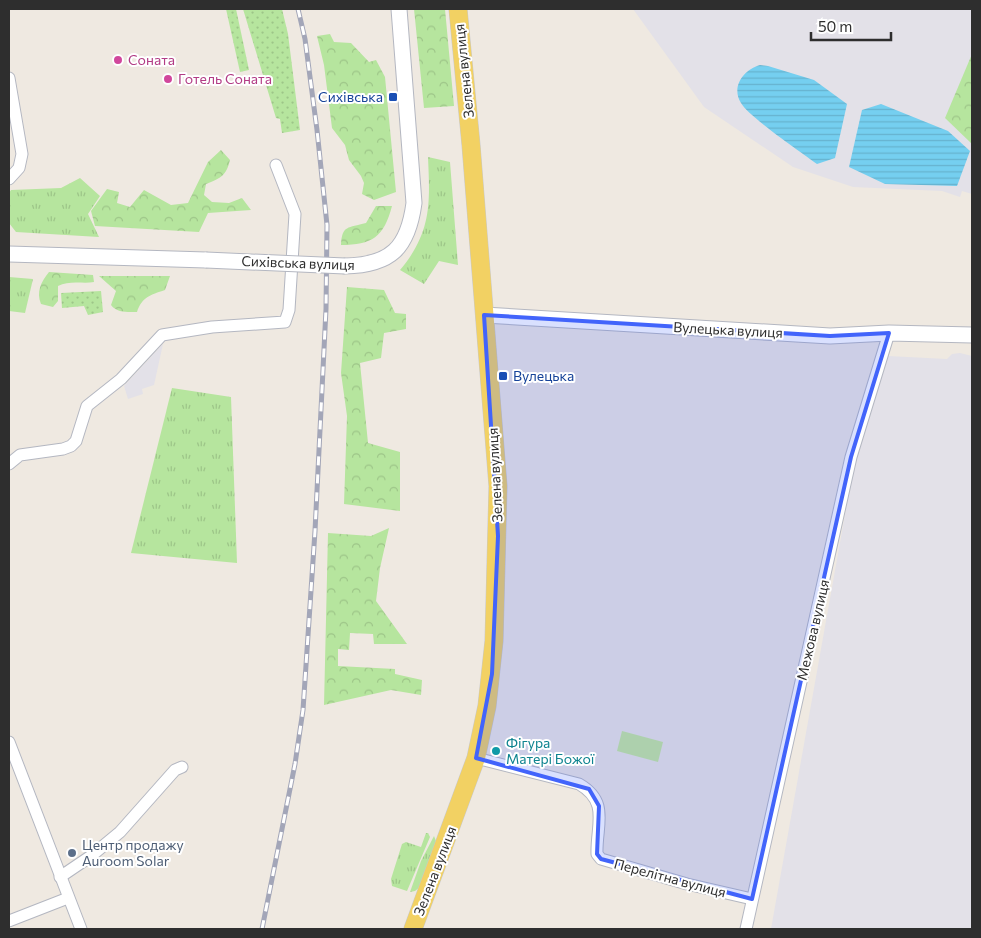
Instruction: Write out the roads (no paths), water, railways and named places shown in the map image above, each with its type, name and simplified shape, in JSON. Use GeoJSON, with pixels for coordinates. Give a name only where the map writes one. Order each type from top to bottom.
{"type":"FeatureCollection","features":[{"type":"Feature","properties":{"kind":"main road","name":"Сихівська вулиця"},"geometry":{"type":"LineString","coordinates":[[9,254],[345,266],[379,262],[390,255],[403,240],[412,222],[414,203],[399,9]]}},
{"type":"Feature","properties":{"kind":"main road","name":"Зелена вулиця"},"geometry":{"type":"LineString","coordinates":[[413,929],[476,758],[492,674],[498,545],[498,486],[458,9]]}},
{"type":"Feature","properties":{"kind":"main road","name":"Вулецька вулиця"},"geometry":{"type":"LineString","coordinates":[[484,315],[830,336],[889,334],[972,335]]}},
{"type":"Feature","properties":{"kind":"street"},"geometry":{"type":"LineString","coordinates":[[9,78],[22,154],[19,168],[9,179]]}},
{"type":"Feature","properties":{"kind":"street"},"geometry":{"type":"LineString","coordinates":[[9,464],[20,456],[63,450],[71,446],[76,441],[87,406],[122,379],[162,335],[212,327],[284,322],[289,310],[295,214],[276,165]]}},
{"type":"Feature","properties":{"kind":"street","name":"Межова вулиця"},"geometry":{"type":"LineString","coordinates":[[746,929],[851,456],[889,334]]}},
{"type":"Feature","properties":{"kind":"street"},"geometry":{"type":"LineString","coordinates":[[9,742],[81,929]]}},
{"type":"Feature","properties":{"kind":"street","name":"Перелітна вулиця"},"geometry":{"type":"LineString","coordinates":[[476,758],[580,784],[589,789],[596,796],[599,806],[597,854],[601,859],[681,882],[752,899]]}},
{"type":"Feature","properties":{"kind":"street"},"geometry":{"type":"LineString","coordinates":[[60,877],[91,856],[120,832],[175,770],[182,767]]}},
{"type":"Feature","properties":{"kind":"street"},"geometry":{"type":"LineString","coordinates":[[9,921],[68,898]]}},
{"type":"Feature","properties":{"kind":"water"},"geometry":{"type":"Polygon","coordinates":[[[760,65],[814,80],[847,104],[835,158],[817,164],[754,117],[741,103],[737,91],[740,80],[748,71],[760,65]]]}},
{"type":"Feature","properties":{"kind":"water"},"geometry":{"type":"Polygon","coordinates":[[[881,104],[948,131],[970,151],[957,186],[885,184],[849,167],[862,110],[881,104]]]}},
{"type":"Feature","properties":{"kind":"railway"},"geometry":{"type":"LineString","coordinates":[[262,929],[295,764],[303,710],[315,531],[326,309],[327,225],[305,39],[298,9]]}},
{"type":"Feature","properties":{"kind":"place","name":"Соната"},"geometry":{"type":"Point","coordinates":[118,60]}},
{"type":"Feature","properties":{"kind":"place","name":"Готель Соната"},"geometry":{"type":"Point","coordinates":[168,79]}},
{"type":"Feature","properties":{"kind":"place","name":"Сихівська"},"geometry":{"type":"Point","coordinates":[393,97]}},
{"type":"Feature","properties":{"kind":"place","name":"Вулецька"},"geometry":{"type":"Point","coordinates":[503,376]}},
{"type":"Feature","properties":{"kind":"place","name":"Фігура Матері Божої"},"geometry":{"type":"Point","coordinates":[496,751]}},
{"type":"Feature","properties":{"kind":"place","name":"Центр продажу Auroom Solar"},"geometry":{"type":"Point","coordinates":[72,853]}}]}
